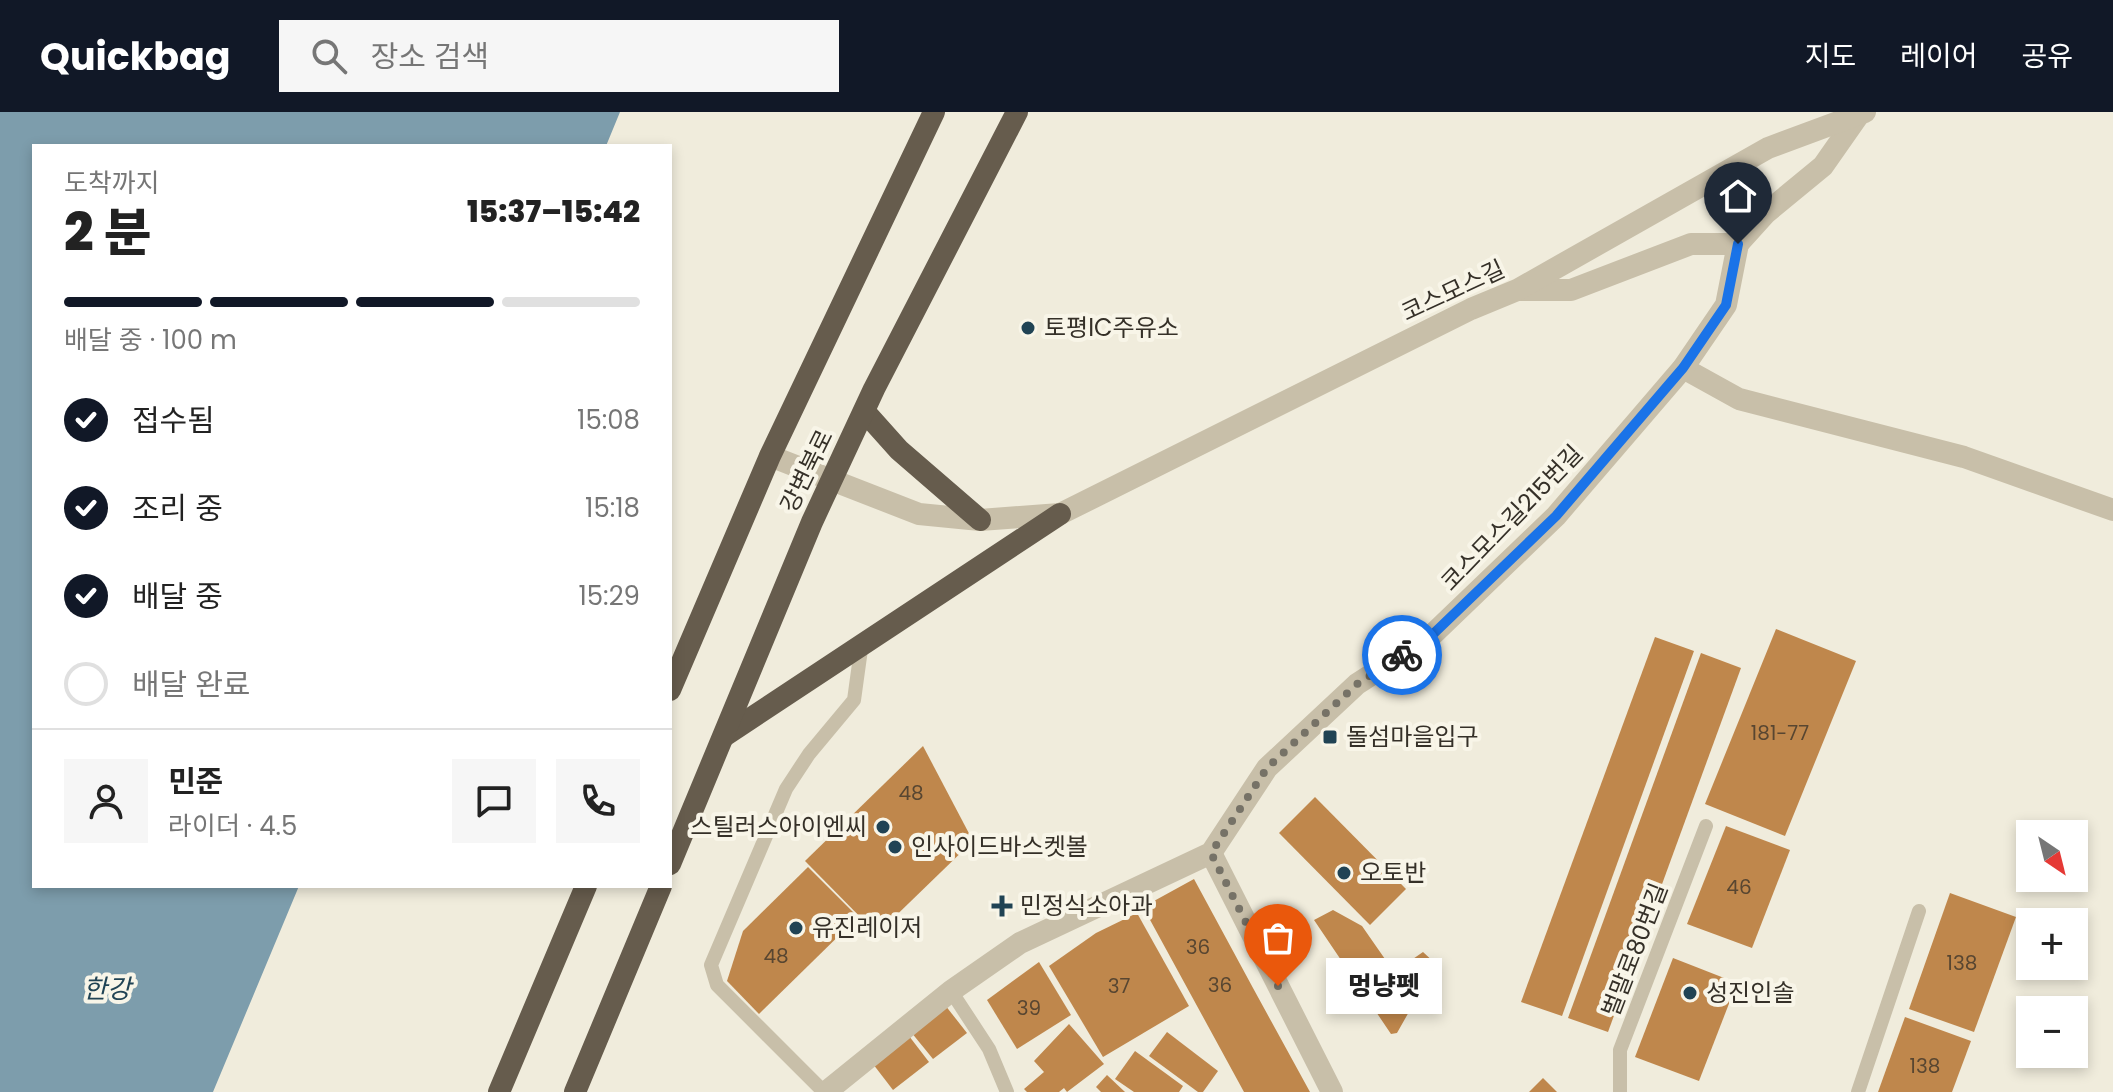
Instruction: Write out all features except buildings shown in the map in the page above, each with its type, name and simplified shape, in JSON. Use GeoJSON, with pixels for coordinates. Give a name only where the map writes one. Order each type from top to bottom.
{"type":"FeatureCollection","features":[{"type":"Feature","properties":{"kind":"highway"},"geometry":{"type":"LineString","coordinates":[[672,685],[770,456],[934,112]]}},
{"type":"Feature","properties":{"kind":"highway","name":"강변북로"},"geometry":{"type":"LineString","coordinates":[[672,859],[792,565],[831,479],[1017,112]]}},
{"type":"Feature","properties":{"kind":"highway"},"geometry":{"type":"LineString","coordinates":[[865,412],[899,450],[980,520]]}},
{"type":"Feature","properties":{"kind":"highway"},"geometry":{"type":"LineString","coordinates":[[724,736],[1060,514]]}},
{"type":"Feature","properties":{"kind":"highway"},"geometry":{"type":"LineString","coordinates":[[499,1092],[585,888]]}},
{"type":"Feature","properties":{"kind":"highway"},"geometry":{"type":"LineString","coordinates":[[575,1092],[660,888]]}},
{"type":"Feature","properties":{"kind":"street"},"geometry":{"type":"LineString","coordinates":[[1517,290],[1571,290],[1691,244],[1738,244],[1766,213],[1823,166],[1861,113]]}},
{"type":"Feature","properties":{"kind":"street","name":"코스모스길"},"geometry":{"type":"LineString","coordinates":[[1060,514],[1471,309],[1517,290],[1768,148],[1861,113]]}},
{"type":"Feature","properties":{"kind":"street","name":"코스모스길215번길"},"geometry":{"type":"LineString","coordinates":[[1211,853],[1267,768],[1357,684],[1430,637],[1556,516],[1683,368],[1726,305],[1738,244]]}},
{"type":"Feature","properties":{"kind":"street"},"geometry":{"type":"LineString","coordinates":[[1683,368],[1739,399],[1964,457],[2113,510]]}},
{"type":"Feature","properties":{"kind":"street"},"geometry":{"type":"LineString","coordinates":[[770,456],[919,514],[980,520],[1060,514]]}},
{"type":"Feature","properties":{"kind":"street"},"geometry":{"type":"LineString","coordinates":[[825,1092],[951,991],[1020,943],[1211,853],[1332,1092]]}},
{"type":"Feature","properties":{"kind":"lane"},"geometry":{"type":"LineString","coordinates":[[825,1092],[717,985],[711,965],[786,789],[809,754],[854,700],[862,642]]}},
{"type":"Feature","properties":{"kind":"lane","name":"벌말로80번길"},"geometry":{"type":"LineString","coordinates":[[1620,1092],[1620,1050],[1706,826]]}},
{"type":"Feature","properties":{"kind":"lane"},"geometry":{"type":"LineString","coordinates":[[1858,1092],[1919,911]]}},
{"type":"Feature","properties":{"kind":"lane"},"geometry":{"type":"LineString","coordinates":[[951,991],[989,1049],[1007,1092]]}},
{"type":"Feature","properties":{"kind":"water","name":"한강"},"geometry":{"type":"Polygon","coordinates":[[[0,112],[620,112],[607,144],[32,144],[32,888],[298,888],[213,1092],[0,1092],[0,112]]]}},
{"type":"Feature","properties":{"kind":"way so far"},"geometry":{"type":"LineString","coordinates":[[1278,986],[1211,853],[1267,768],[1357,684],[1402,655]]}},
{"type":"Feature","properties":{"kind":"place","name":"토평IC주유소"},"geometry":{"type":"Point","coordinates":[1028,328]}},
{"type":"Feature","properties":{"kind":"place","name":"돌섬마을입구"},"geometry":{"type":"Point","coordinates":[1330,737]}},
{"type":"Feature","properties":{"kind":"place","name":"스틸러스아이엔씨"},"geometry":{"type":"Point","coordinates":[883,827]}},
{"type":"Feature","properties":{"kind":"place","name":"인사이드바스켓볼"},"geometry":{"type":"Point","coordinates":[895,847]}},
{"type":"Feature","properties":{"kind":"place","name":"오토반"},"geometry":{"type":"Point","coordinates":[1344,873]}},
{"type":"Feature","properties":{"kind":"place","name":"민정식소아과"},"geometry":{"type":"Point","coordinates":[1002,906]}},
{"type":"Feature","properties":{"kind":"place","name":"유진레이저"},"geometry":{"type":"Point","coordinates":[796,928]}},
{"type":"Feature","properties":{"kind":"place","name":"멍냥펫"},"geometry":{"type":"Point","coordinates":[1278,986]}},
{"type":"Feature","properties":{"kind":"place","name":"성진인솔"},"geometry":{"type":"Point","coordinates":[1690,993]}},
{"type":"Feature","properties":{"kind":"route"},"geometry":{"type":"LineString","coordinates":[[1402,655],[1430,637],[1556,516],[1683,368],[1726,305],[1738,244]]}}]}
